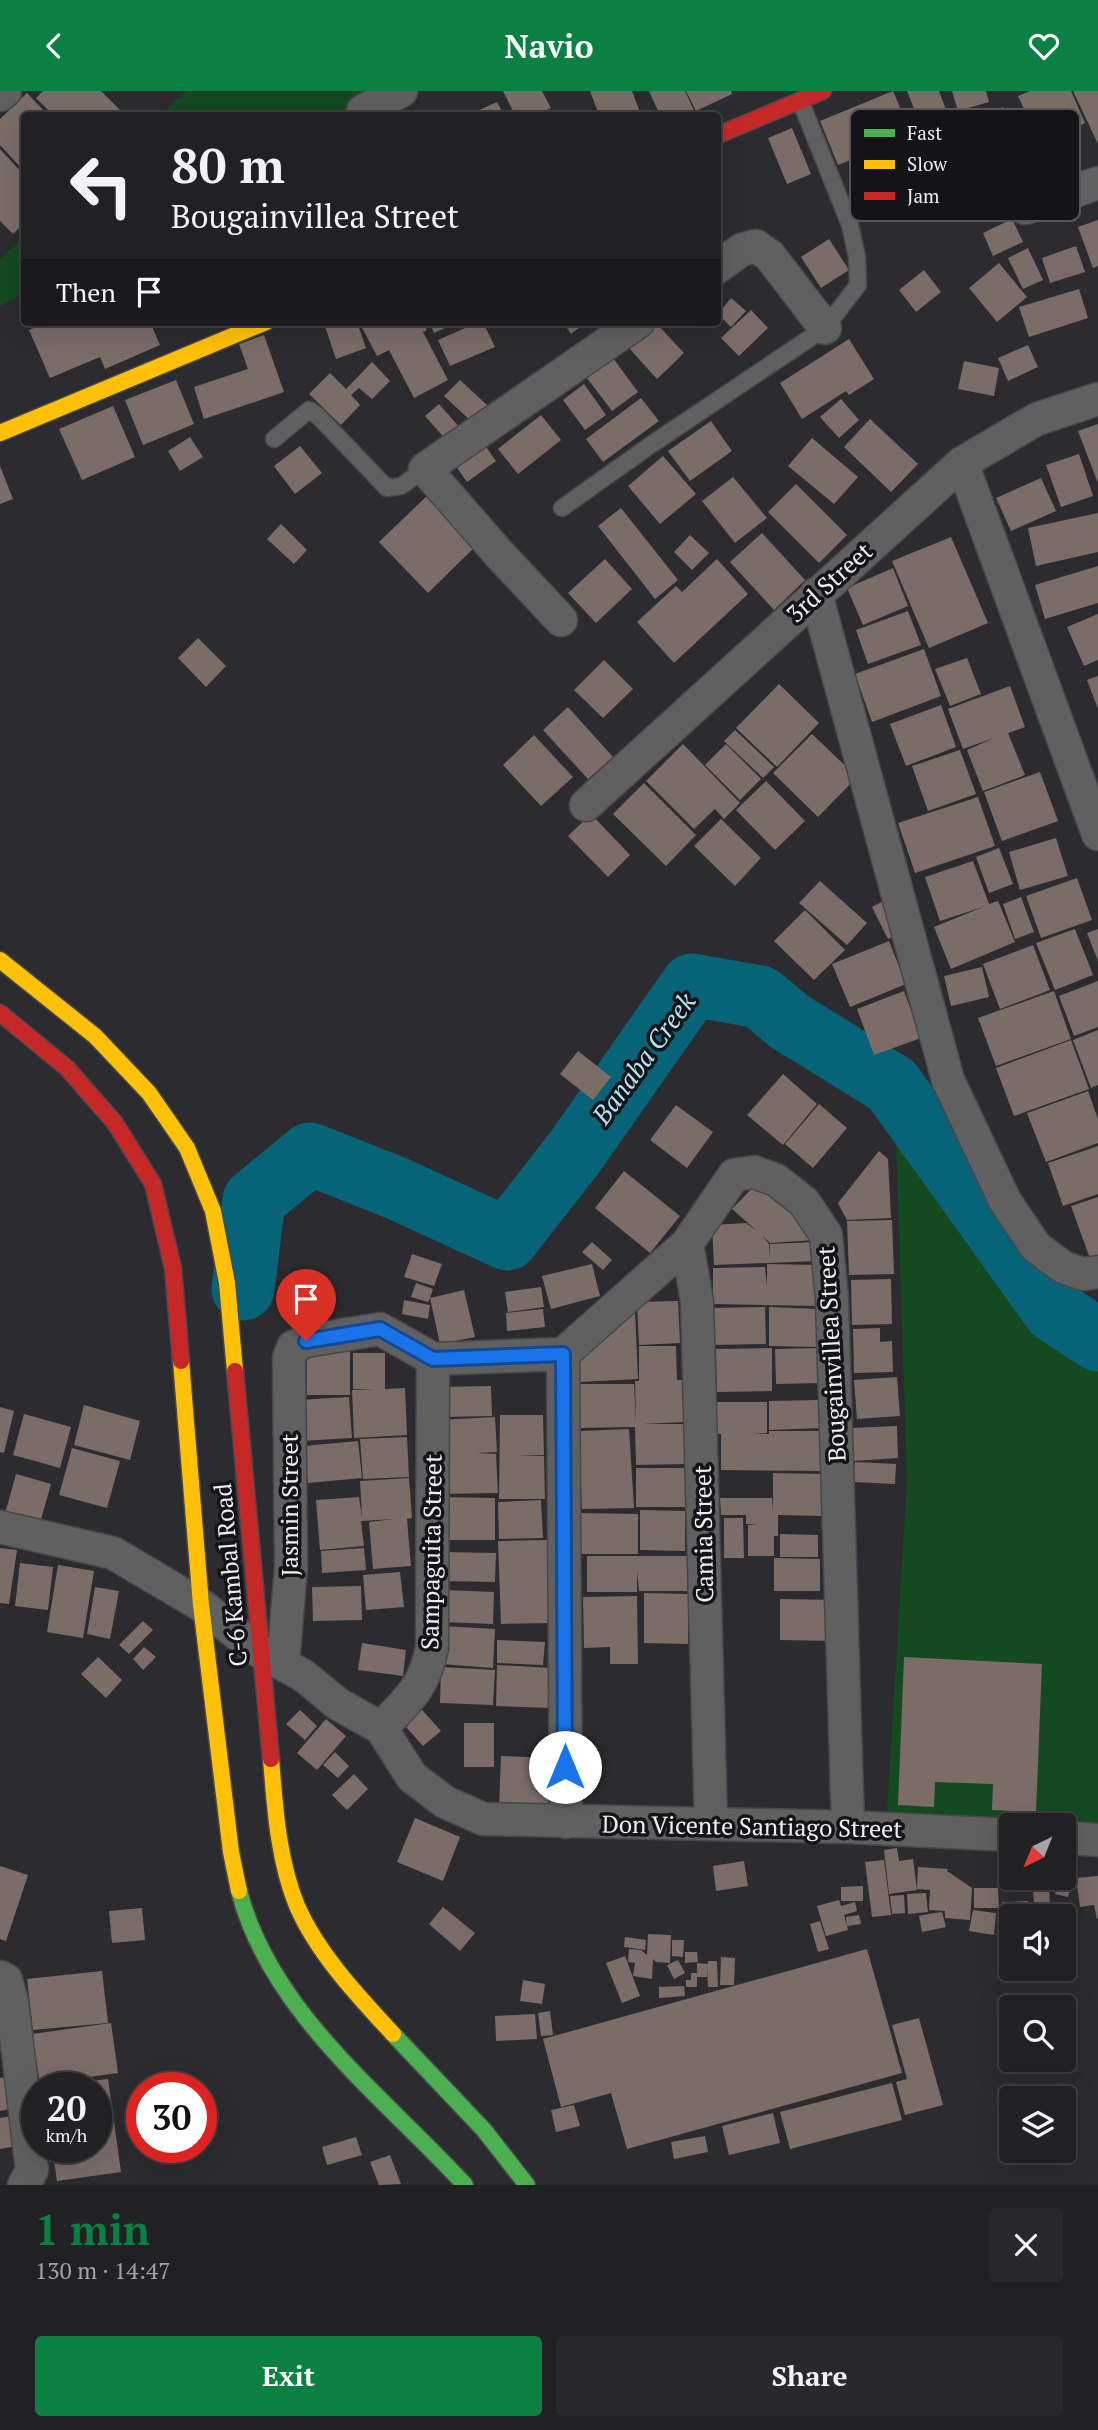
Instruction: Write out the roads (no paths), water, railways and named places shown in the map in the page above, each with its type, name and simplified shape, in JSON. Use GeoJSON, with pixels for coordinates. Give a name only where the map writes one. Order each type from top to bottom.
{"type":"FeatureCollection","features":[{"type":"Feature","properties":{"kind":"main road"},"geometry":{"type":"LineString","coordinates":[[721,134],[823,91]]}},
{"type":"Feature","properties":{"kind":"main road"},"geometry":{"type":"LineString","coordinates":[[0,433],[256,326]]}},
{"type":"Feature","properties":{"kind":"main road","name":"C-6 Kambal Road"},"geometry":{"type":"LineString","coordinates":[[0,960],[96,1036],[149,1093],[187,1147],[213,1211],[227,1283],[271,1657],[277,1827],[285,1866],[298,1906],[322,1949],[363,2002],[405,2049],[475,2117],[527,2185]]}},
{"type":"Feature","properties":{"kind":"main road","name":"C-6 Kambal Road"},"geometry":{"type":"LineString","coordinates":[[0,1013],[67,1068],[115,1123],[153,1184],[173,1268],[201,1605],[231,1853],[239,1893],[253,1931],[282,1985],[324,2036],[465,2185]]}},
{"type":"Feature","properties":{"kind":"street"},"geometry":{"type":"LineString","coordinates":[[0,95],[5,91]]}},
{"type":"Feature","properties":{"kind":"street"},"geometry":{"type":"LineString","coordinates":[[363,111],[401,91]]}},
{"type":"Feature","properties":{"kind":"street"},"geometry":{"type":"LineString","coordinates":[[1080,189],[1098,183]]}},
{"type":"Feature","properties":{"kind":"street"},"geometry":{"type":"LineString","coordinates":[[721,265],[741,250],[756,246],[770,256],[825,328]]}},
{"type":"Feature","properties":{"kind":"street"},"geometry":{"type":"LineString","coordinates":[[561,619],[501,556],[425,469],[632,326]]}},
{"type":"Feature","properties":{"kind":"street","name":"3rd Street"},"geometry":{"type":"LineString","coordinates":[[586,805],[962,463],[1037,419],[1098,399]]}},
{"type":"Feature","properties":{"kind":"street"},"geometry":{"type":"LineString","coordinates":[[962,463],[1098,834]]}},
{"type":"Feature","properties":{"kind":"street"},"geometry":{"type":"LineString","coordinates":[[816,594],[948,1080],[1005,1201],[1036,1247],[1063,1267],[1083,1274],[1098,1272]]}},
{"type":"Feature","properties":{"kind":"street","name":"Bougainvillea Street"},"geometry":{"type":"LineString","coordinates":[[563,1354],[687,1244],[734,1175],[754,1172],[776,1180],[804,1202],[825,1235],[832,1300],[848,1827]]}},
{"type":"Feature","properties":{"kind":"street","name":"Camia Street"},"geometry":{"type":"LineString","coordinates":[[687,1244],[697,1301],[711,1824]]}},
{"type":"Feature","properties":{"kind":"street","name":"Jasmin Street"},"geometry":{"type":"LineString","coordinates":[[271,1657],[291,1568],[289,1358],[293,1347],[306,1341],[380,1329],[433,1359]]}},
{"type":"Feature","properties":{"kind":"street"},"geometry":{"type":"LineString","coordinates":[[433,1359],[563,1354],[566,1822]]}},
{"type":"Feature","properties":{"kind":"street","name":"Sampaguita Street"},"geometry":{"type":"LineString","coordinates":[[381,1728],[415,1693],[427,1671],[432,1648],[433,1359]]}},
{"type":"Feature","properties":{"kind":"street","name":"Don Vicente Santiago Street"},"geometry":{"type":"LineString","coordinates":[[0,1527],[113,1553],[201,1605],[271,1657],[304,1675],[338,1704],[381,1728],[412,1777],[445,1802],[483,1819],[848,1827],[999,1834]]}},
{"type":"Feature","properties":{"kind":"street"},"geometry":{"type":"LineString","coordinates":[[1076,1839],[1098,1840]]}},
{"type":"Feature","properties":{"kind":"street"},"geometry":{"type":"LineString","coordinates":[[0,1977],[6,1980],[14,2015],[32,2169],[24,2185]]}},
{"type":"Feature","properties":{"kind":"lane"},"geometry":{"type":"LineString","coordinates":[[562,508],[825,328],[858,285],[857,257],[850,225],[800,100]]}},
{"type":"Feature","properties":{"kind":"lane"},"geometry":{"type":"LineString","coordinates":[[274,439],[309,410],[318,416],[387,488],[401,486],[425,469]]}},
{"type":"Feature","properties":{"kind":"waterway","name":"Banaba Creek"},"geometry":{"type":"LineString","coordinates":[[243,1289],[254,1200],[310,1154],[396,1188],[507,1239],[575,1152],[692,985],[760,997],[790,1022],[892,1085],[1054,1311],[1098,1340]]}}]}
